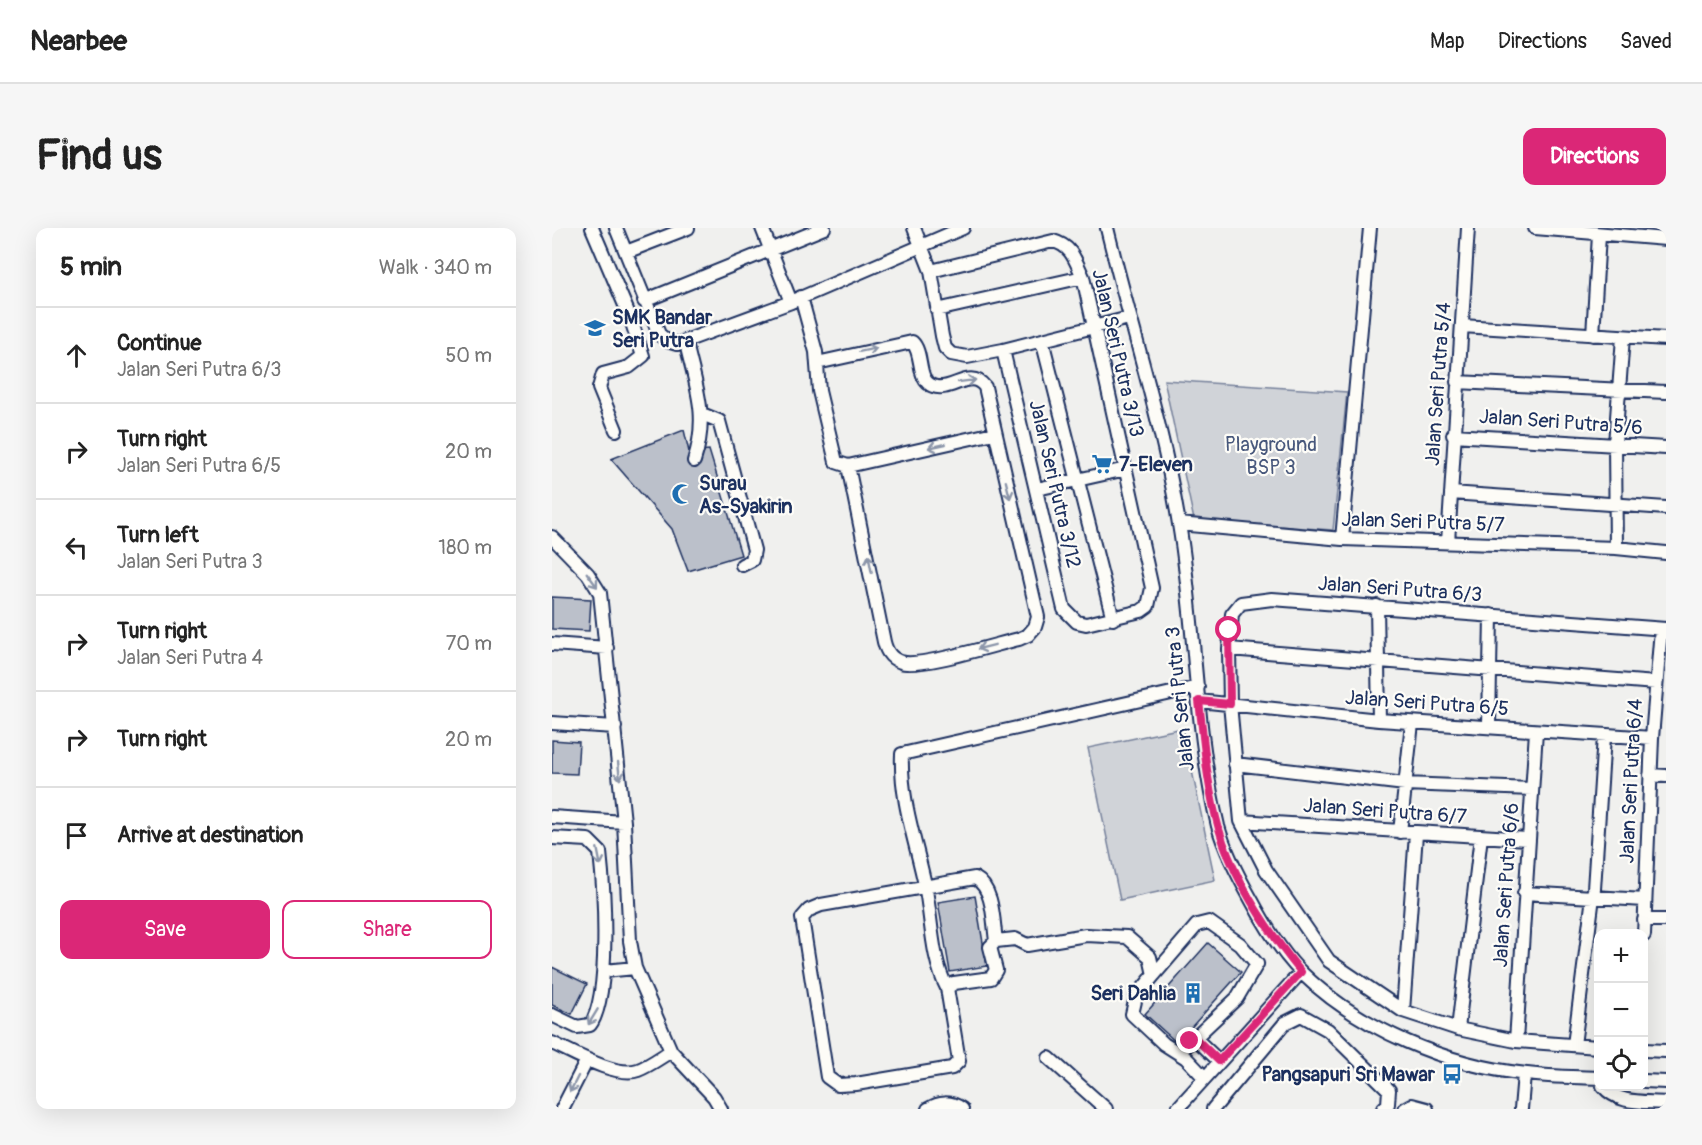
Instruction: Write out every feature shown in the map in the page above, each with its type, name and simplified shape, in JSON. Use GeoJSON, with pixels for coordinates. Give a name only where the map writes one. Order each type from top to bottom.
{"type":"FeatureCollection","features":[{"type":"Feature","properties":{"kind":"street"},"geometry":{"type":"LineString","coordinates":[[592,228],[630,317],[643,356],[628,367],[603,374],[599,388],[616,430]]}},
{"type":"Feature","properties":{"kind":"street"},"geometry":{"type":"LineString","coordinates":[[616,228],[656,326],[667,341],[677,344],[686,343],[796,299],[963,228]]}},
{"type":"Feature","properties":{"kind":"street"},"geometry":{"type":"LineString","coordinates":[[626,252],[674,231],[688,228]]}},
{"type":"Feature","properties":{"kind":"street"},"geometry":{"type":"LineString","coordinates":[[762,228],[771,251],[796,299],[817,363],[819,391],[832,454],[836,462],[848,466],[994,433]]}},
{"type":"Feature","properties":{"kind":"street"},"geometry":{"type":"LineString","coordinates":[[644,301],[824,228]]}},
{"type":"Feature","properties":{"kind":"street"},"geometry":{"type":"LineString","coordinates":[[914,228],[931,271],[945,348],[951,354],[967,357],[1003,350],[1129,318]]}},
{"type":"Feature","properties":{"kind":"street","name":"Jalan Seri Putra 3"},"geometry":{"type":"LineString","coordinates":[[1107,228],[1157,417],[1179,524],[1208,777],[1219,830],[1236,872],[1256,909],[1275,939],[1301,972],[1353,1012],[1393,1035],[1434,1052],[1524,1074],[1594,1081]]}},
{"type":"Feature","properties":{"kind":"street"},"geometry":{"type":"LineString","coordinates":[[1342,539],[1370,228]]}},
{"type":"Feature","properties":{"kind":"street","name":"Jalan Seri Putra 5/4"},"geometry":{"type":"LineString","coordinates":[[1448,542],[1453,435],[1468,228]]}},
{"type":"Feature","properties":{"kind":"street"},"geometry":{"type":"LineString","coordinates":[[1535,228],[1666,239]]}},
{"type":"Feature","properties":{"kind":"street"},"geometry":{"type":"LineString","coordinates":[[1593,335],[1599,235]]}},
{"type":"Feature","properties":{"kind":"street","name":"Jalan Seri Putra 3/13"},"geometry":{"type":"LineString","coordinates":[[931,271],[1053,241],[1063,243],[1071,250],[1083,277],[1152,588],[1148,606],[1141,611],[1113,619],[1077,622]]}},
{"type":"Feature","properties":{"kind":"street"},"geometry":{"type":"LineString","coordinates":[[937,310],[1083,277]]}},
{"type":"Feature","properties":{"kind":"street"},"geometry":{"type":"LineString","coordinates":[[1462,326],[1666,339]]}},
{"type":"Feature","properties":{"kind":"street"},"geometry":{"type":"LineString","coordinates":[[1617,548],[1615,444],[1623,337]]}},
{"type":"Feature","properties":{"kind":"street"},"geometry":{"type":"LineString","coordinates":[[1042,340],[1113,619]]}},
{"type":"Feature","properties":{"kind":"street"},"geometry":{"type":"LineString","coordinates":[[817,363],[912,342],[918,347],[925,380],[931,386],[939,387],[972,378],[980,381],[985,387],[1038,617],[1035,627],[1028,635],[917,664],[898,662],[890,656],[885,647],[848,466]]}},
{"type":"Feature","properties":{"kind":"street"},"geometry":{"type":"LineString","coordinates":[[686,343],[702,414],[703,435],[694,461]]}},
{"type":"Feature","properties":{"kind":"street","name":"Jalan Seri Putra 3/12"},"geometry":{"type":"LineString","coordinates":[[1003,350],[1064,609],[1077,622]]}},
{"type":"Feature","properties":{"kind":"street"},"geometry":{"type":"LineString","coordinates":[[1457,381],[1666,392]]}},
{"type":"Feature","properties":{"kind":"street"},"geometry":{"type":"LineString","coordinates":[[702,414],[719,421],[727,445],[754,550],[752,560],[742,565]]}},
{"type":"Feature","properties":{"kind":"street","name":"Jalan Seri Putra 5/6"},"geometry":{"type":"LineString","coordinates":[[1453,435],[1666,448]]}},
{"type":"Feature","properties":{"kind":"street"},"geometry":{"type":"LineString","coordinates":[[1036,489],[1077,478],[1126,470]]}},
{"type":"Feature","properties":{"kind":"street"},"geometry":{"type":"LineString","coordinates":[[1451,493],[1666,508]]}},
{"type":"Feature","properties":{"kind":"street","name":"Jalan Seri Putra 5/7"},"geometry":{"type":"LineString","coordinates":[[1179,524],[1342,539],[1617,548],[1666,553]]}},
{"type":"Feature","properties":{"kind":"street"},"geometry":{"type":"LineString","coordinates":[[552,537],[596,584],[602,602],[624,822],[627,893],[635,968],[671,1051],[714,1097],[721,1109]]}},
{"type":"Feature","properties":{"kind":"street","name":"Jalan Seri Putra 6/3"},"geometry":{"type":"LineString","coordinates":[[1594,1047],[1516,1041],[1458,1029],[1403,1011],[1329,960],[1266,870],[1242,821],[1230,704],[1229,649],[1232,614],[1240,603],[1272,599],[1663,629]]}},
{"type":"Feature","properties":{"kind":"street"},"geometry":{"type":"LineString","coordinates":[[1377,606],[1378,720]]}},
{"type":"Feature","properties":{"kind":"street"},"geometry":{"type":"LineString","coordinates":[[1490,726],[1491,615]]}},
{"type":"Feature","properties":{"kind":"street","name":"Jalan Seri Putra 6/4"},"geometry":{"type":"LineString","coordinates":[[1644,929],[1652,738],[1663,629]]}},
{"type":"Feature","properties":{"kind":"street"},"geometry":{"type":"LineString","coordinates":[[552,644],[607,648]]}},
{"type":"Feature","properties":{"kind":"street"},"geometry":{"type":"LineString","coordinates":[[1229,649],[1656,682]]}},
{"type":"Feature","properties":{"kind":"street"},"geometry":{"type":"LineString","coordinates":[[996,941],[989,897],[983,882],[975,878],[925,886],[821,905],[808,910],[802,918],[826,1077],[838,1085],[856,1084],[952,1068],[959,1061],[947,988],[940,974],[925,886],[901,780],[902,754],[1198,687]]}},
{"type":"Feature","properties":{"kind":"street","name":"Jalan Seri Putra 6/5"},"geometry":{"type":"LineString","coordinates":[[1199,701],[1412,723],[1490,726],[1652,738]]}},
{"type":"Feature","properties":{"kind":"street"},"geometry":{"type":"LineString","coordinates":[[552,723],[615,727]]}},
{"type":"Feature","properties":{"kind":"street"},"geometry":{"type":"LineString","coordinates":[[1400,832],[1412,723]]}},
{"type":"Feature","properties":{"kind":"street","name":"Jalan Seri Putra 6/6"},"geometry":{"type":"LineString","coordinates":[[1516,1041],[1527,839],[1536,731]]}},
{"type":"Feature","properties":{"kind":"street"},"geometry":{"type":"LineString","coordinates":[[1574,1046],[1593,896],[1604,736]]}},
{"type":"Feature","properties":{"kind":"street"},"geometry":{"type":"LineString","coordinates":[[1235,764],[1405,784],[1532,789]]}},
{"type":"Feature","properties":{"kind":"street"},"geometry":{"type":"LineString","coordinates":[[1650,775],[1666,776]]}},
{"type":"Feature","properties":{"kind":"street"},"geometry":{"type":"LineString","coordinates":[[552,817],[624,822]]}},
{"type":"Feature","properties":{"kind":"street","name":"Jalan Seri Putra 6/7"},"geometry":{"type":"LineString","coordinates":[[1242,821],[1416,834],[1527,839]]}},
{"type":"Feature","properties":{"kind":"street"},"geometry":{"type":"LineString","coordinates":[[1403,1011],[1416,834]]}},
{"type":"Feature","properties":{"kind":"street"},"geometry":{"type":"LineString","coordinates":[[1458,1029],[1481,836]]}},
{"type":"Feature","properties":{"kind":"street"},"geometry":{"type":"LineString","coordinates":[[552,838],[588,840],[600,852],[604,971],[602,1000],[590,1025],[577,1027],[552,1015]]}},
{"type":"Feature","properties":{"kind":"street"},"geometry":{"type":"LineString","coordinates":[[1524,893],[1645,900]]}},
{"type":"Feature","properties":{"kind":"street"},"geometry":{"type":"LineString","coordinates":[[1644,920],[1666,920]]}},
{"type":"Feature","properties":{"kind":"street"},"geometry":{"type":"LineString","coordinates":[[1179,1053],[1237,998],[1257,964],[1240,944],[1209,922],[1197,925],[1154,975],[1136,997],[1132,1014],[1204,1077]]}},
{"type":"Feature","properties":{"kind":"street"},"geometry":{"type":"LineString","coordinates":[[947,988],[954,983],[990,978],[996,970],[990,947],[996,941],[1015,939],[1028,945],[1086,934],[1127,937],[1150,957],[1154,975]]}},
{"type":"Feature","properties":{"kind":"street"},"geometry":{"type":"LineString","coordinates":[[604,971],[635,968]]}},
{"type":"Feature","properties":{"kind":"street"},"geometry":{"type":"LineString","coordinates":[[1177,1109],[1301,972]]}},
{"type":"Feature","properties":{"kind":"street"},"geometry":{"type":"LineString","coordinates":[[1213,1109],[1285,1023],[1301,1015],[1328,1030],[1389,1090],[1388,1104],[1383,1109]]}},
{"type":"Feature","properties":{"kind":"street"},"geometry":{"type":"LineString","coordinates":[[1195,1038],[1219,1061]]}},
{"type":"Feature","properties":{"kind":"street"},"geometry":{"type":"LineString","coordinates":[[552,1043],[587,1060],[630,1071],[638,1070],[671,1051]]}},
{"type":"Feature","properties":{"kind":"street"},"geometry":{"type":"LineString","coordinates":[[1648,1050],[1666,1051]]}},
{"type":"Feature","properties":{"kind":"street"},"geometry":{"type":"LineString","coordinates":[[1049,1058],[1106,1109]]}},
{"type":"Feature","properties":{"kind":"street"},"geometry":{"type":"LineString","coordinates":[[562,1109],[587,1060]]}},
{"type":"Feature","properties":{"kind":"street"},"geometry":{"type":"LineString","coordinates":[[1521,1109],[1524,1074]]}},
{"type":"Feature","properties":{"kind":"street"},"geometry":{"type":"LineString","coordinates":[[1648,1081],[1666,1082]]}},
{"type":"Feature","properties":{"kind":"street"},"geometry":{"type":"LineString","coordinates":[[1607,1091],[1619,1100],[1666,1103]]}},
{"type":"Feature","properties":{"kind":"street"},"geometry":{"type":"LineString","coordinates":[[928,1109],[940,1103],[949,1103],[962,1109]]}},
{"type":"Feature","properties":{"kind":"street"},"geometry":{"type":"LineString","coordinates":[[1405,1109],[1412,1106],[1427,1109]]}},
{"type":"Feature","properties":{"kind":"green space","name":"Playground BSP 3"},"geometry":{"type":"Polygon","coordinates":[[[1164,380],[1347,392],[1333,530],[1194,520],[1164,380]]]}},
{"type":"Feature","properties":{"kind":"green space"},"geometry":{"type":"Polygon","coordinates":[[[1183,728],[1215,880],[1120,900],[1088,748],[1183,728]]]}},
{"type":"Feature","properties":{"kind":"building","name":"Surau As-Syakirin"},"geometry":{"type":"Polygon","coordinates":[[[684,430],[689,452],[709,450],[741,555],[688,571],[672,529],[611,459],[684,430]]]}},
{"type":"Feature","properties":{"kind":"building"},"geometry":{"type":"Polygon","coordinates":[[[552,597],[591,599],[589,631],[552,629],[552,597]]]}},
{"type":"Feature","properties":{"kind":"building"},"geometry":{"type":"Polygon","coordinates":[[[552,740],[579,742],[577,774],[552,773],[552,740]]]}},
{"type":"Feature","properties":{"kind":"building"},"geometry":{"type":"Polygon","coordinates":[[[975,896],[987,966],[950,972],[938,902],[975,896]]]}},
{"type":"Feature","properties":{"kind":"building","name":"Seri Dahlia"},"geometry":{"type":"Polygon","coordinates":[[[1208,943],[1241,972],[1177,1043],[1145,1014],[1208,943]]]}},
{"type":"Feature","properties":{"kind":"building"},"geometry":{"type":"Polygon","coordinates":[[[552,967],[587,984],[572,1014],[552,1005],[552,967]]]}},
{"type":"Feature","properties":{"kind":"place","name":"SMK Bandar Seri Putra"},"geometry":{"type":"Point","coordinates":[595,328]}},
{"type":"Feature","properties":{"kind":"place","name":"7-Eleven"},"geometry":{"type":"Point","coordinates":[1102,464]}},
{"type":"Feature","properties":{"kind":"place","name":"Surau As-Syakirin"},"geometry":{"type":"Point","coordinates":[682,494]}},
{"type":"Feature","properties":{"kind":"place","name":"Seri Dahlia"},"geometry":{"type":"Point","coordinates":[1193,993]}},
{"type":"Feature","properties":{"kind":"place","name":"Pangsapuri Sri Mawar"},"geometry":{"type":"Point","coordinates":[1452,1074]}},
{"type":"Feature","properties":{"kind":"route"},"geometry":{"type":"LineString","coordinates":[[1190,1041],[1195,1038],[1219,1061],[1301,972],[1275,939],[1256,909],[1236,872],[1219,830],[1208,777],[1199,701],[1230,704],[1229,630]]}}]}
